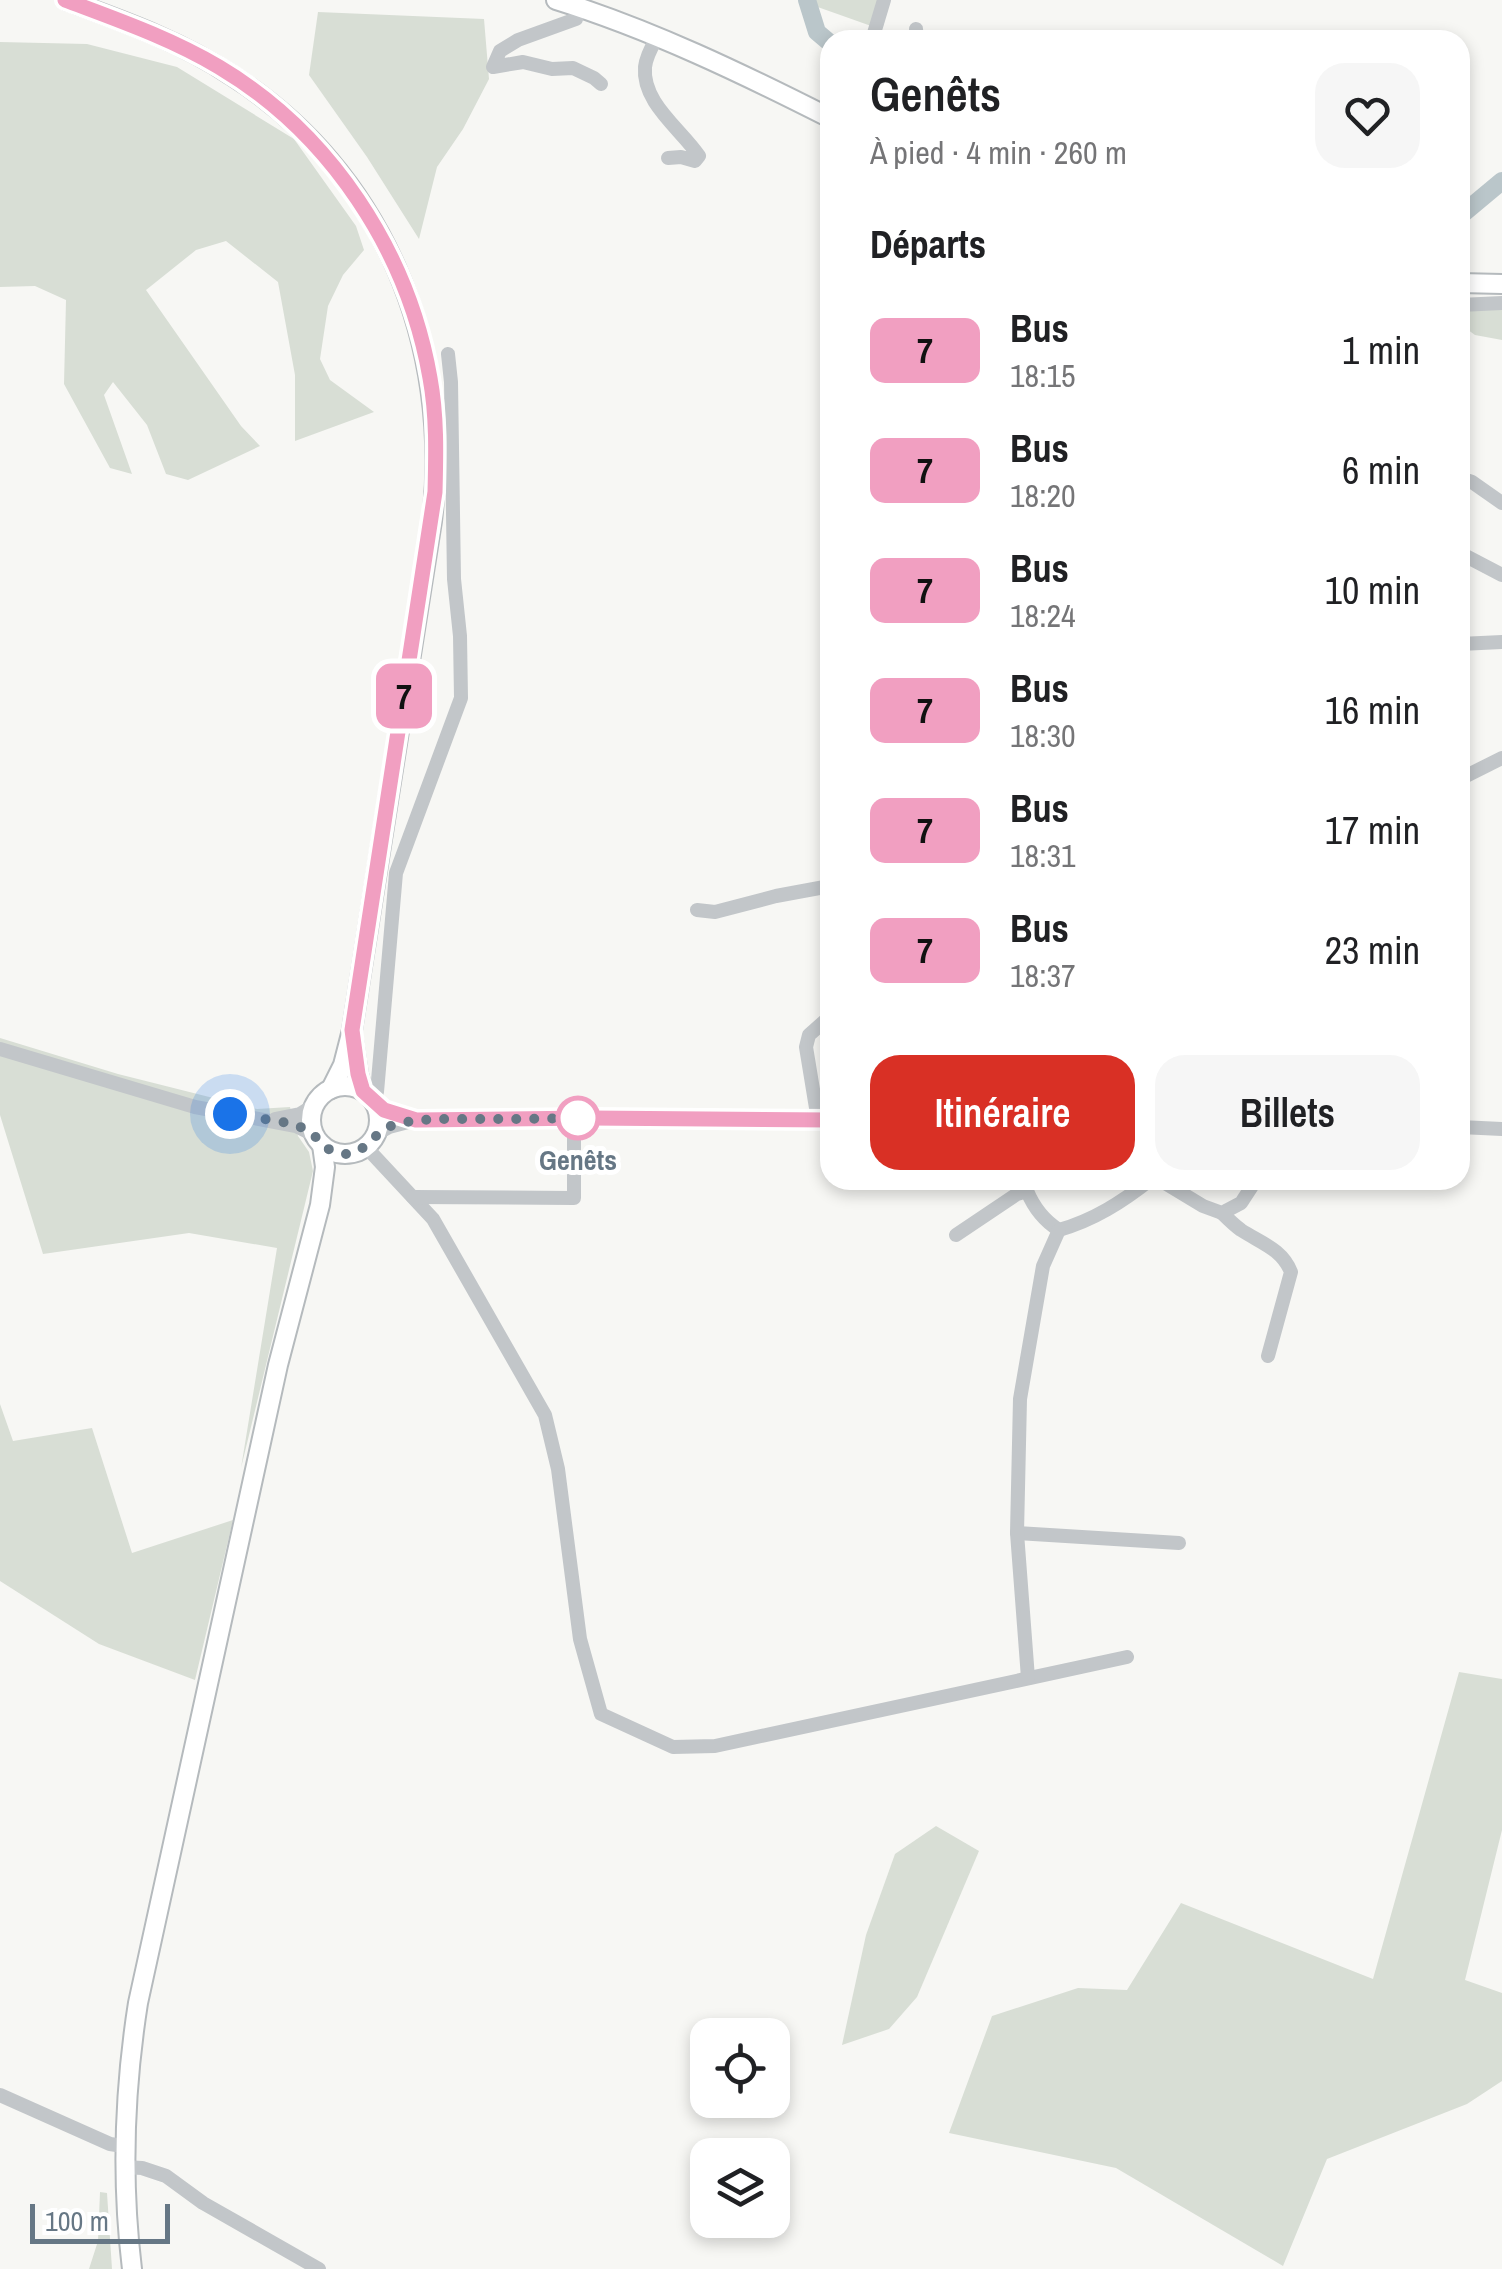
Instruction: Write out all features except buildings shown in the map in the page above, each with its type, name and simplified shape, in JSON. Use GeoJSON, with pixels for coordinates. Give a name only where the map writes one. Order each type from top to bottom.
{"type":"FeatureCollection","features":[{"type":"Feature","properties":{"kind":"main road"},"geometry":{"type":"LineString","coordinates":[[66,0],[196,54],[252,88],[297,127],[337,170],[372,221],[396,268],[419,329],[435,417],[435,492],[352,1030],[331,1089]]}},
{"type":"Feature","properties":{"kind":"main road"},"geometry":{"type":"LineString","coordinates":[[556,0],[657,36],[820,113]]}},
{"type":"Feature","properties":{"kind":"main road"},"geometry":{"type":"LineString","coordinates":[[1470,283],[1502,284]]}},
{"type":"Feature","properties":{"kind":"main road"},"geometry":{"type":"LineString","coordinates":[[320,1206],[339,1168],[364,1145],[379,1114],[358,1074],[352,1030]]}},
{"type":"Feature","properties":{"kind":"main road"},"geometry":{"type":"LineString","coordinates":[[132,2269],[124,2166],[131,2046],[270,1402],[320,1206],[325,1167],[311,1126],[313,1106],[324,1093],[342,1086],[352,1086],[370,1098]]}},
{"type":"Feature","properties":{"kind":"main road"},"geometry":{"type":"LineString","coordinates":[[318,1140],[341,1154],[364,1145]]}},
{"type":"Feature","properties":{"kind":"street"},"geometry":{"type":"LineString","coordinates":[[875,30],[884,0]]}},
{"type":"Feature","properties":{"kind":"street"},"geometry":{"type":"LineString","coordinates":[[579,7],[576,19],[518,40],[500,52],[493,66],[523,62],[552,69],[573,68],[602,84]]}},
{"type":"Feature","properties":{"kind":"street"},"geometry":{"type":"LineString","coordinates":[[657,36],[645,62],[645,82],[652,98],[699,156],[695,162],[668,158]]}},
{"type":"Feature","properties":{"kind":"street"},"geometry":{"type":"LineString","coordinates":[[1470,305],[1502,303]]}},
{"type":"Feature","properties":{"kind":"street"},"geometry":{"type":"LineString","coordinates":[[416,1120],[388,1112],[370,1098],[376,1092],[396,873],[461,698],[448,354]]}},
{"type":"Feature","properties":{"kind":"street"},"geometry":{"type":"LineString","coordinates":[[1470,481],[1502,503]]}},
{"type":"Feature","properties":{"kind":"street"},"geometry":{"type":"LineString","coordinates":[[1470,558],[1502,575]]}},
{"type":"Feature","properties":{"kind":"street"},"geometry":{"type":"LineString","coordinates":[[1470,644],[1502,642]]}},
{"type":"Feature","properties":{"kind":"street"},"geometry":{"type":"LineString","coordinates":[[1470,774],[1502,758]]}},
{"type":"Feature","properties":{"kind":"street"},"geometry":{"type":"LineString","coordinates":[[697,910],[715,912],[820,888]]}},
{"type":"Feature","properties":{"kind":"street"},"geometry":{"type":"LineString","coordinates":[[820,1026],[809,1035],[806,1047],[820,1104]]}},
{"type":"Feature","properties":{"kind":"street"},"geometry":{"type":"LineString","coordinates":[[0,1049],[195,1108],[301,1127],[318,1140]]}},
{"type":"Feature","properties":{"kind":"street"},"geometry":{"type":"LineString","coordinates":[[270,1120],[300,1114],[313,1106]]}},
{"type":"Feature","properties":{"kind":"street"},"geometry":{"type":"LineString","coordinates":[[413,1196],[574,1198],[574,1118]]}},
{"type":"Feature","properties":{"kind":"street"},"geometry":{"type":"LineString","coordinates":[[820,1120],[416,1120],[389,1126],[364,1145],[433,1219],[546,1415],[558,1469],[580,1639],[602,1714],[673,1747],[715,1746],[1126,1657]]}},
{"type":"Feature","properties":{"kind":"street"},"geometry":{"type":"LineString","coordinates":[[1470,1127],[1502,1129]]}},
{"type":"Feature","properties":{"kind":"street"},"geometry":{"type":"LineString","coordinates":[[956,1235],[1022,1190]]}},
{"type":"Feature","properties":{"kind":"street"},"geometry":{"type":"LineString","coordinates":[[1030,1190],[1044,1221],[1060,1230]]}},
{"type":"Feature","properties":{"kind":"street"},"geometry":{"type":"LineString","coordinates":[[1028,1678],[1017,1532],[1020,1398],[1044,1266],[1060,1230],[1098,1216],[1138,1190]]}},
{"type":"Feature","properties":{"kind":"street"},"geometry":{"type":"LineString","coordinates":[[1176,1190],[1222,1213],[1286,1261],[1291,1272],[1268,1356]]}},
{"type":"Feature","properties":{"kind":"street"},"geometry":{"type":"LineString","coordinates":[[1222,1213],[1241,1202],[1249,1190]]}},
{"type":"Feature","properties":{"kind":"street"},"geometry":{"type":"LineString","coordinates":[[1017,1532],[1178,1543]]}},
{"type":"Feature","properties":{"kind":"street"},"geometry":{"type":"LineString","coordinates":[[0,2095],[110,2144],[124,2146]]}},
{"type":"Feature","properties":{"kind":"street"},"geometry":{"type":"LineString","coordinates":[[124,2166],[166,2176],[203,2204],[319,2269]]}},
{"type":"Feature","properties":{"kind":"shaded area"},"geometry":{"type":"Polygon","coordinates":[[[798,0],[884,0],[874,27],[798,0]]]}},
{"type":"Feature","properties":{"kind":"shaded area"},"geometry":{"type":"Polygon","coordinates":[[[318,12],[484,19],[489,79],[463,129],[437,167],[419,239],[309,75],[318,12]]]}},
{"type":"Feature","properties":{"kind":"shaded area"},"geometry":{"type":"Polygon","coordinates":[[[0,42],[87,44],[177,67],[294,139],[356,226],[364,250],[343,275],[328,306],[320,359],[330,380],[374,412],[295,441],[295,375],[278,282],[226,241],[196,250],[146,290],[241,426],[260,446],[188,480],[166,474],[147,425],[113,382],[104,395],[132,474],[110,468],[64,384],[66,300],[35,286],[0,287],[0,42]]]}},
{"type":"Feature","properties":{"kind":"shaded area"},"geometry":{"type":"Polygon","coordinates":[[[1502,308],[1502,340],[1470,331],[1470,310],[1502,308]]]}},
{"type":"Feature","properties":{"kind":"shaded area"},"geometry":{"type":"Polygon","coordinates":[[[0,1038],[118,1074],[257,1109],[290,1107],[313,1171],[241,1468],[277,1248],[189,1233],[43,1254],[0,1115],[0,1038]]]}},
{"type":"Feature","properties":{"kind":"shaded area"},"geometry":{"type":"Polygon","coordinates":[[[0,1404],[13,1441],[92,1428],[132,1553],[233,1520],[195,1680],[99,1644],[0,1581],[0,1404]]]}},
{"type":"Feature","properties":{"kind":"shaded area"},"geometry":{"type":"Polygon","coordinates":[[[1459,1672],[1502,1679],[1502,1830],[1465,1980],[1502,1993],[1502,2081],[1467,2104],[1327,2159],[1283,2266],[1116,2168],[949,2133],[992,2016],[1078,1988],[1127,1990],[1181,1903],[1373,1979],[1459,1672]]]}},
{"type":"Feature","properties":{"kind":"shaded area"},"geometry":{"type":"Polygon","coordinates":[[[936,1826],[979,1851],[917,1997],[889,2029],[842,2045],[866,1935],[895,1854],[936,1826]]]}},
{"type":"Feature","properties":{"kind":"shaded area"},"geometry":{"type":"Polygon","coordinates":[[[100,2192],[107,2193],[112,2269],[89,2269],[98,2241],[100,2192]]]}},
{"type":"Feature","properties":{"kind":"waterway"},"geometry":{"type":"LineString","coordinates":[[807,0],[820,35]]}},
{"type":"Feature","properties":{"kind":"waterway"},"geometry":{"type":"LineString","coordinates":[[1470,208],[1502,181]]}},
{"type":"Feature","properties":{"kind":"bus line","name":"7"},"geometry":{"type":"LineString","coordinates":[[65,0],[196,54],[252,88],[297,127],[337,170],[372,221],[396,268],[419,329],[435,417],[435,492],[352,1030],[363,1091],[384,1110],[416,1120],[820,1120]]}},
{"type":"Feature","properties":{"kind":"place","name":"Genêts"},"geometry":{"type":"Point","coordinates":[578,1118]}},
{"type":"Feature","properties":{"kind":"route"},"geometry":{"type":"LineString","coordinates":[[230,1114],[301,1127],[322,1146],[341,1154],[366,1147],[389,1126],[416,1120],[578,1118]]}}]}
